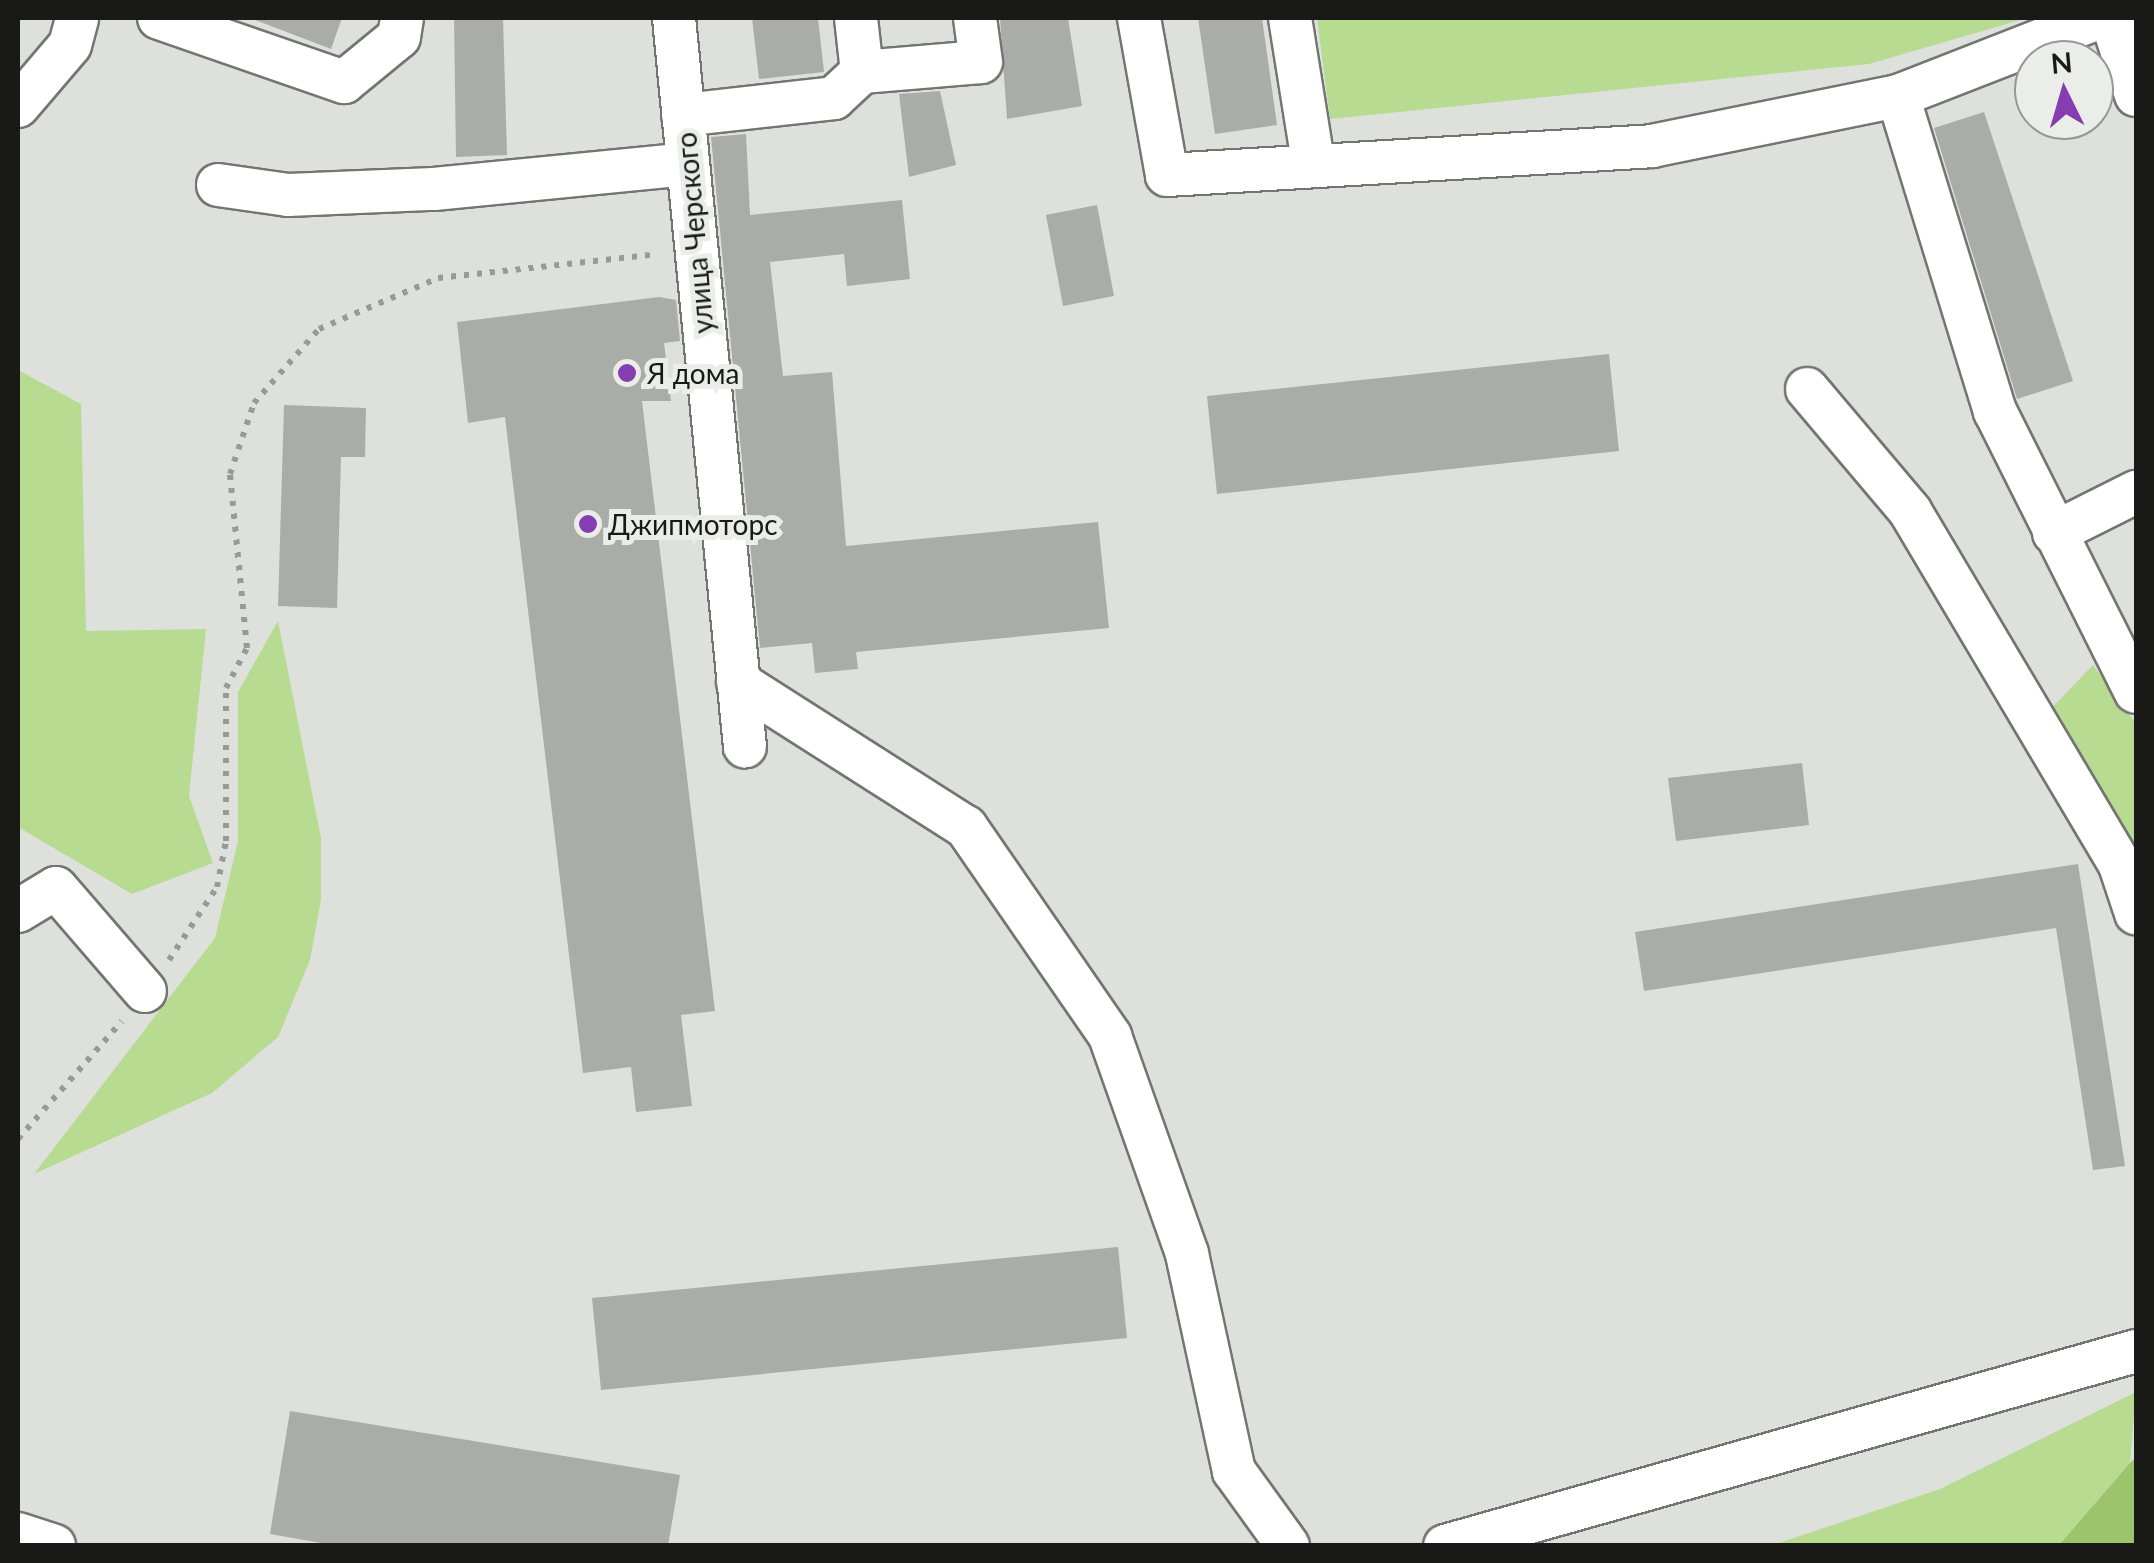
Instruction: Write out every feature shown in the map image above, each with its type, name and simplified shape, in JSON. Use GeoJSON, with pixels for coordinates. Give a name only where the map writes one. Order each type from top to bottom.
{"type":"FeatureCollection","features":[{"type":"Feature","properties":{"kind":"street"},"geometry":{"type":"LineString","coordinates":[[18,106],[70,45],[77,18]]}},
{"type":"Feature","properties":{"kind":"street"},"geometry":{"type":"LineString","coordinates":[[159,18],[344,82],[398,37],[402,18]]}},
{"type":"Feature","properties":{"kind":"street","name":"улица Черского"},"geometry":{"type":"LineString","coordinates":[[674,18],[745,747]]}},
{"type":"Feature","properties":{"kind":"street"},"geometry":{"type":"LineString","coordinates":[[856,18],[862,72]]}},
{"type":"Feature","properties":{"kind":"street"},"geometry":{"type":"LineString","coordinates":[[683,114],[834,98],[862,72],[981,62],[974,18]]}},
{"type":"Feature","properties":{"kind":"street"},"geometry":{"type":"LineString","coordinates":[[1138,18],[1166,175],[1313,161],[1652,146],[1898,96],[2098,18]]}},
{"type":"Feature","properties":{"kind":"street"},"geometry":{"type":"LineString","coordinates":[[1290,18],[1313,161]]}},
{"type":"Feature","properties":{"kind":"street"},"geometry":{"type":"LineString","coordinates":[[2111,18],[2136,95]]}},
{"type":"Feature","properties":{"kind":"street"},"geometry":{"type":"LineString","coordinates":[[1898,96],[1995,411],[2054,533],[2127,654],[2136,692]]}},
{"type":"Feature","properties":{"kind":"street"},"geometry":{"type":"LineString","coordinates":[[218,185],[288,195],[434,189],[687,164]]}},
{"type":"Feature","properties":{"kind":"street"},"geometry":{"type":"LineString","coordinates":[[1807,389],[1910,511],[2120,866],[2136,912]]}},
{"type":"Feature","properties":{"kind":"street"},"geometry":{"type":"LineString","coordinates":[[2054,533],[2136,492]]}},
{"type":"Feature","properties":{"kind":"street"},"geometry":{"type":"LineString","coordinates":[[738,682],[966,828],[1110,1036],[1187,1254],[1234,1471],[1288,1546]]}},
{"type":"Feature","properties":{"kind":"street"},"geometry":{"type":"LineString","coordinates":[[18,912],[56,888],[145,991]]}},
{"type":"Feature","properties":{"kind":"street"},"geometry":{"type":"LineString","coordinates":[[1445,1546],[2136,1351]]}},
{"type":"Feature","properties":{"kind":"street"},"geometry":{"type":"LineString","coordinates":[[18,1534],[54,1546]]}},
{"type":"Feature","properties":{"kind":"path"},"geometry":{"type":"LineString","coordinates":[[18,1138],[67,1092],[145,991],[217,887],[226,840],[226,688],[247,648],[230,474],[254,403],[319,329],[438,278],[694,250]]}},
{"type":"Feature","properties":{"kind":"shaded area"},"geometry":{"type":"Polygon","coordinates":[[[1317,18],[2027,18],[1869,64],[1330,119],[1317,18]]]}},
{"type":"Feature","properties":{"kind":"shaded area"},"geometry":{"type":"Polygon","coordinates":[[[18,370],[81,404],[86,631],[206,629],[189,796],[213,863],[132,894],[18,827],[18,370]]]}},
{"type":"Feature","properties":{"kind":"shaded area"},"geometry":{"type":"Polygon","coordinates":[[[278,621],[321,838],[321,900],[310,960],[278,1037],[212,1093],[34,1174],[215,938],[238,841],[238,692],[278,621]]]}},
{"type":"Feature","properties":{"kind":"shaded area"},"geometry":{"type":"Polygon","coordinates":[[[2093,665],[2136,724],[2136,847],[2045,715],[2093,665]]]}},
{"type":"Feature","properties":{"kind":"shaded area"},"geometry":{"type":"Polygon","coordinates":[[[2136,1392],[2130,1463],[2059,1545],[1773,1545],[1940,1489],[2136,1392]]]}},
{"type":"Feature","properties":{"kind":"shaded area"},"geometry":{"type":"Polygon","coordinates":[[[2136,1457],[2136,1545],[2059,1545],[2130,1463],[2136,1457]]]}},
{"type":"Feature","properties":{"kind":"building"},"geometry":{"type":"Polygon","coordinates":[[[250,18],[342,18],[331,49],[250,18]]]}},
{"type":"Feature","properties":{"kind":"building"},"geometry":{"type":"Polygon","coordinates":[[[454,18],[503,18],[507,155],[456,157],[454,18]]]}},
{"type":"Feature","properties":{"kind":"building"},"geometry":{"type":"Polygon","coordinates":[[[752,18],[818,18],[824,72],[759,79],[752,18]]]}},
{"type":"Feature","properties":{"kind":"building"},"geometry":{"type":"Polygon","coordinates":[[[1000,18],[1068,18],[1082,106],[1007,119],[1000,18]]]}},
{"type":"Feature","properties":{"kind":"building"},"geometry":{"type":"Polygon","coordinates":[[[1198,18],[1262,18],[1277,125],[1215,134],[1198,18]]]}},
{"type":"Feature","properties":{"kind":"building"},"geometry":{"type":"Polygon","coordinates":[[[940,91],[956,165],[909,177],[899,94],[940,91]]]}},
{"type":"Feature","properties":{"kind":"building"},"geometry":{"type":"Polygon","coordinates":[[[1984,112],[2073,381],[2017,399],[1934,128],[1984,112]]]}},
{"type":"Feature","properties":{"kind":"building"},"geometry":{"type":"Polygon","coordinates":[[[746,134],[750,215],[902,200],[910,279],[847,286],[844,254],[770,262],[783,376],[832,372],[846,546],[1098,522],[1109,628],[856,652],[858,669],[815,673],[812,643],[760,648],[711,137],[746,134]]]}},
{"type":"Feature","properties":{"kind":"building"},"geometry":{"type":"Polygon","coordinates":[[[1097,205],[1114,296],[1063,306],[1046,215],[1097,205]]]}},
{"type":"Feature","properties":{"kind":"building"},"geometry":{"type":"Polygon","coordinates":[[[659,297],[676,300],[680,341],[664,343],[671,401],[642,401],[715,1011],[681,1015],[692,1106],[636,1112],[631,1067],[583,1073],[505,417],[468,423],[457,322],[659,297]]]}},
{"type":"Feature","properties":{"kind":"building"},"geometry":{"type":"Polygon","coordinates":[[[1609,354],[1619,451],[1217,494],[1207,396],[1609,354]]]}},
{"type":"Feature","properties":{"kind":"building"},"geometry":{"type":"Polygon","coordinates":[[[284,405],[366,408],[365,457],[341,457],[337,608],[278,606],[284,405]]]}},
{"type":"Feature","properties":{"kind":"building"},"geometry":{"type":"Polygon","coordinates":[[[1802,763],[1809,825],[1676,841],[1668,778],[1802,763]]]}},
{"type":"Feature","properties":{"kind":"building"},"geometry":{"type":"Polygon","coordinates":[[[2078,864],[2125,1166],[2093,1170],[2056,928],[1644,991],[1635,932],[2078,864]]]}},
{"type":"Feature","properties":{"kind":"building"},"geometry":{"type":"Polygon","coordinates":[[[1118,1247],[1127,1338],[601,1390],[592,1298],[1118,1247]]]}},
{"type":"Feature","properties":{"kind":"building"},"geometry":{"type":"Polygon","coordinates":[[[290,1411],[680,1475],[668,1546],[338,1546],[270,1534],[290,1411]]]}},
{"type":"Feature","properties":{"kind":"place","name":"Я дома"},"geometry":{"type":"Point","coordinates":[627,373]}},
{"type":"Feature","properties":{"kind":"place","name":"Джипмоторс"},"geometry":{"type":"Point","coordinates":[588,524]}}]}
